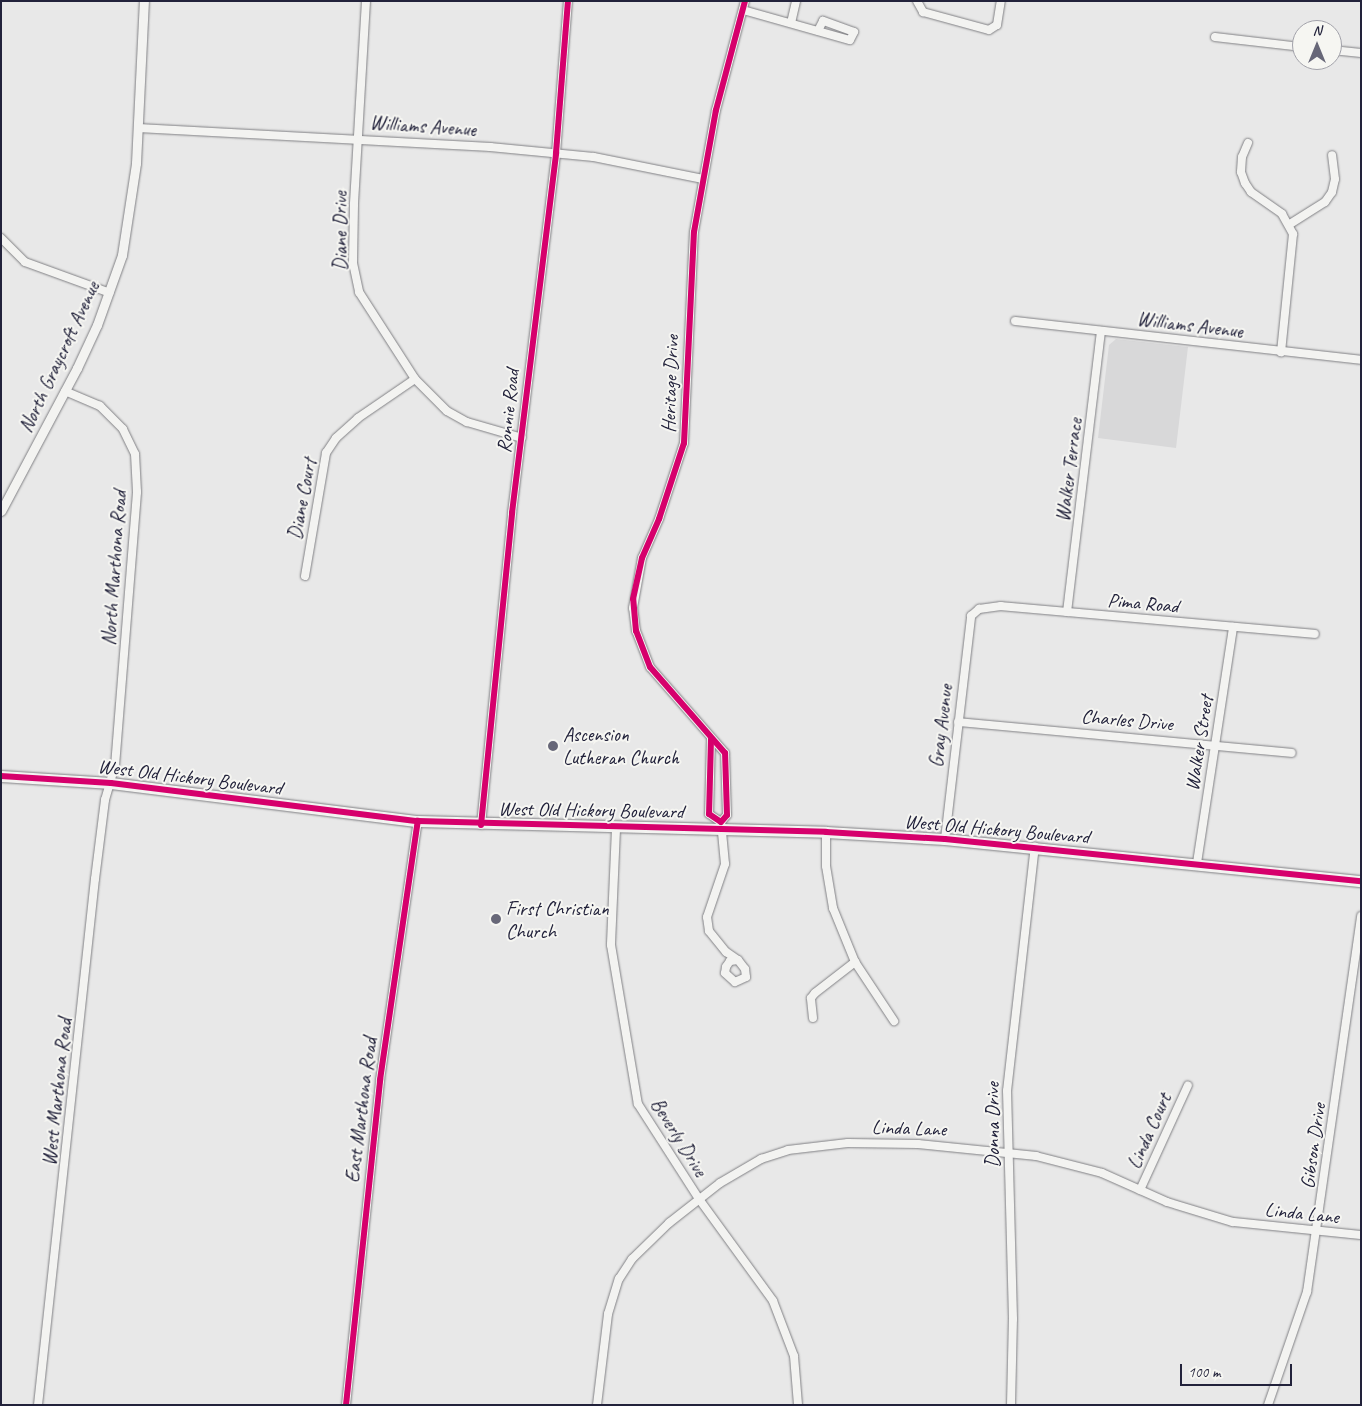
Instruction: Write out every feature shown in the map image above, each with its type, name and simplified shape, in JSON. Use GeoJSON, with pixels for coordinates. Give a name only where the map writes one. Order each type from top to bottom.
{"type":"FeatureCollection","features":[{"type":"Feature","properties":{"kind":"main road","name":"West Old Hickory Boulevard"},"geometry":{"type":"LineString","coordinates":[[1,776],[111,783],[418,821],[616,829],[721,825],[945,839],[1197,863],[1361,882]]}},
{"type":"Feature","properties":{"kind":"street","name":"North Graycroft Avenue"},"geometry":{"type":"LineString","coordinates":[[1,511],[65,391],[110,293],[122,255],[132,204],[138,128],[144,1]]}},
{"type":"Feature","properties":{"kind":"street","name":"Diane Drive"},"geometry":{"type":"LineString","coordinates":[[366,1],[354,272],[366,307],[415,378],[447,411],[467,422],[522,438]]}},
{"type":"Feature","properties":{"kind":"street","name":"Ronnie Road"},"geometry":{"type":"LineString","coordinates":[[481,825],[522,438],[556,153],[568,1]]}},
{"type":"Feature","properties":{"kind":"street","name":"Heritage Drive"},"geometry":{"type":"LineString","coordinates":[[738,960],[726,952],[709,931],[707,917],[710,902],[724,864],[721,825],[727,815],[725,753],[650,667],[636,631],[633,608],[642,558],[659,519],[684,443],[689,392],[690,282],[703,179],[716,110],[745,1]]}},
{"type":"Feature","properties":{"kind":"street"},"geometry":{"type":"LineString","coordinates":[[790,23],[796,1]]}},
{"type":"Feature","properties":{"kind":"street"},"geometry":{"type":"LineString","coordinates":[[917,1],[923,12],[989,30],[997,25],[1000,1]]}},
{"type":"Feature","properties":{"kind":"street"},"geometry":{"type":"LineString","coordinates":[[743,10],[818,31]]}},
{"type":"Feature","properties":{"kind":"street"},"geometry":{"type":"LineString","coordinates":[[1214,37],[1292,45]]}},
{"type":"Feature","properties":{"kind":"street"},"geometry":{"type":"LineString","coordinates":[[1342,51],[1361,53]]}},
{"type":"Feature","properties":{"kind":"street","name":"Williams Avenue"},"geometry":{"type":"LineString","coordinates":[[138,128],[359,138],[556,153],[703,179]]}},
{"type":"Feature","properties":{"kind":"street"},"geometry":{"type":"LineString","coordinates":[[1248,143],[1242,157],[1241,172],[1245,183],[1251,192],[1275,208],[1290,224],[1293,243],[1281,352]]}},
{"type":"Feature","properties":{"kind":"street"},"geometry":{"type":"LineString","coordinates":[[1290,224],[1325,202],[1332,192],[1335,179],[1332,155]]}},
{"type":"Feature","properties":{"kind":"street"},"geometry":{"type":"LineString","coordinates":[[1,238],[24,262],[110,293]]}},
{"type":"Feature","properties":{"kind":"street","name":"Williams Avenue"},"geometry":{"type":"LineString","coordinates":[[1015,321],[1361,360]]}},
{"type":"Feature","properties":{"kind":"street","name":"Walker Terrace"},"geometry":{"type":"LineString","coordinates":[[1067,612],[1101,331]]}},
{"type":"Feature","properties":{"kind":"street","name":"Diane Court"},"geometry":{"type":"LineString","coordinates":[[305,576],[326,453],[336,438],[358,418],[415,378]]}},
{"type":"Feature","properties":{"kind":"street","name":"North Marthona Road"},"geometry":{"type":"LineString","coordinates":[[65,391],[83,396],[113,417],[135,454],[137,492],[111,783]]}},
{"type":"Feature","properties":{"kind":"street","name":"Pima Road"},"geometry":{"type":"LineString","coordinates":[[971,616],[978,609],[989,606],[1315,634]]}},
{"type":"Feature","properties":{"kind":"street","name":"Gray Avenue"},"geometry":{"type":"LineString","coordinates":[[945,839],[971,616]]}},
{"type":"Feature","properties":{"kind":"street","name":"Walker Street"},"geometry":{"type":"LineString","coordinates":[[1197,863],[1232,628]]}},
{"type":"Feature","properties":{"kind":"street","name":"Charles Drive"},"geometry":{"type":"LineString","coordinates":[[958,722],[1216,744],[1292,753]]}},
{"type":"Feature","properties":{"kind":"street","name":"Heritage Drive"},"geometry":{"type":"LineString","coordinates":[[711,739],[709,814],[721,825]]}},
{"type":"Feature","properties":{"kind":"street","name":"West Marthona Road"},"geometry":{"type":"LineString","coordinates":[[38,1405],[95,879],[105,800],[111,783]]}},
{"type":"Feature","properties":{"kind":"street","name":"East Marthona Road"},"geometry":{"type":"LineString","coordinates":[[346,1405],[380,1080],[418,821]]}},
{"type":"Feature","properties":{"kind":"street","name":"Beverly Drive"},"geometry":{"type":"LineString","coordinates":[[616,829],[611,945],[638,1104],[698,1199],[773,1301],[794,1356],[798,1405]]}},
{"type":"Feature","properties":{"kind":"street"},"geometry":{"type":"LineString","coordinates":[[826,832],[826,866],[833,908],[855,962],[894,1021]]}},
{"type":"Feature","properties":{"kind":"street","name":"Donna Drive"},"geometry":{"type":"LineString","coordinates":[[1011,1405],[1013,1319],[1007,1152],[1010,1055],[1035,847]]}},
{"type":"Feature","properties":{"kind":"street","name":"Gibson Drive"},"geometry":{"type":"LineString","coordinates":[[1268,1405],[1307,1292],[1361,916]]}},
{"type":"Feature","properties":{"kind":"street"},"geometry":{"type":"LineString","coordinates":[[813,1018],[811,998],[814,993],[855,962]]}},
{"type":"Feature","properties":{"kind":"street","name":"Linda Court"},"geometry":{"type":"LineString","coordinates":[[1140,1190],[1188,1085]]}},
{"type":"Feature","properties":{"kind":"street","name":"Linda Lane"},"geometry":{"type":"LineString","coordinates":[[597,1405],[608,1314],[619,1279],[643,1247],[698,1199],[761,1159],[782,1151],[817,1145],[918,1144],[1007,1152],[1070,1162],[1182,1207],[1233,1222],[1361,1235]]}},
{"type":"Feature","properties":{"kind":"shaded area"},"geometry":{"type":"Polygon","coordinates":[[[1116,339],[1188,347],[1176,448],[1098,438],[1109,345],[1116,339]]]}},
{"type":"Feature","properties":{"kind":"cycle path"},"geometry":{"type":"LineString","coordinates":[[481,825],[512,513],[556,153],[568,1]]}},
{"type":"Feature","properties":{"kind":"cycle path"},"geometry":{"type":"LineString","coordinates":[[711,739],[709,814],[721,822],[727,815],[725,753],[650,667],[636,631],[633,599],[642,558],[659,519],[684,443],[694,232],[716,110],[745,1]]}},
{"type":"Feature","properties":{"kind":"cycle path"},"geometry":{"type":"LineString","coordinates":[[1,776],[111,783],[418,821],[826,832],[945,839],[1361,881]]}},
{"type":"Feature","properties":{"kind":"cycle path"},"geometry":{"type":"LineString","coordinates":[[346,1405],[380,1080],[418,821]]}},
{"type":"Feature","properties":{"kind":"place","name":"Ascension Lutheran Church"},"geometry":{"type":"Point","coordinates":[553,746]}},
{"type":"Feature","properties":{"kind":"place","name":"First Christian Church"},"geometry":{"type":"Point","coordinates":[496,919]}}]}
